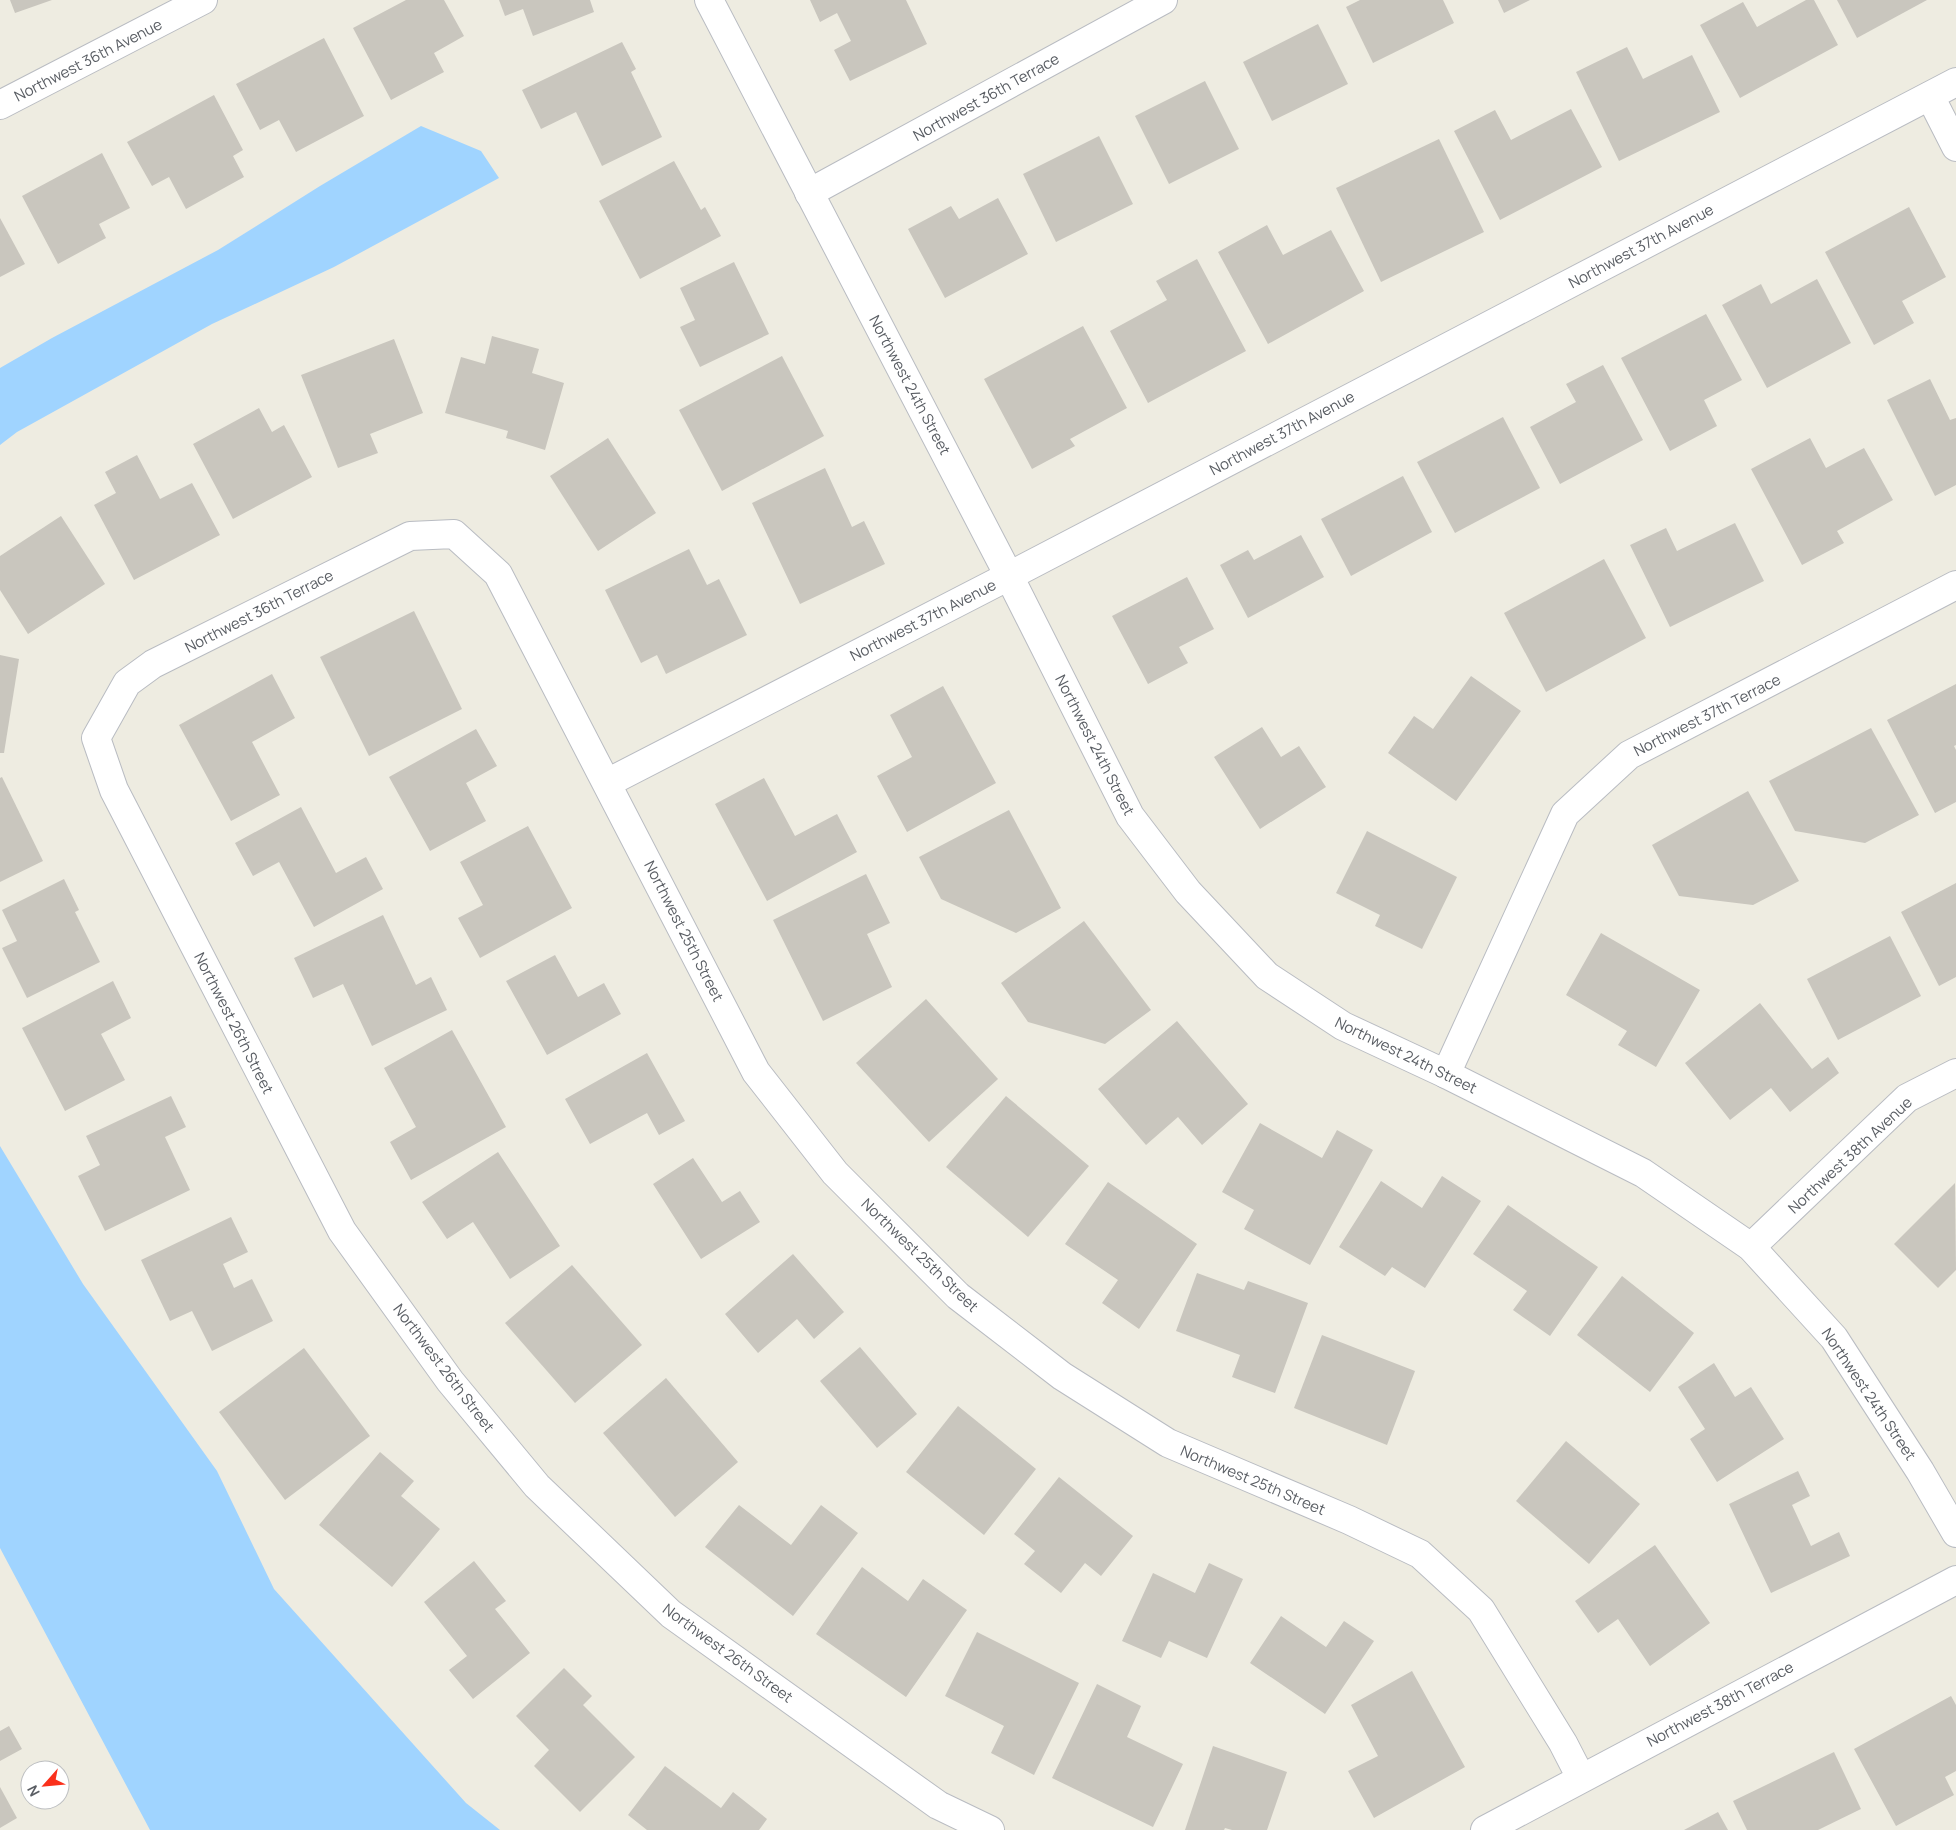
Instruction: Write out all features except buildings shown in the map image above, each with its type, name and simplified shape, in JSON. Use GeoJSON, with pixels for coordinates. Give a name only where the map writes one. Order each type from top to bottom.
{"type":"FeatureCollection","features":[{"type":"Feature","properties":{"kind":"street","name":"Northwest 36th Avenue"},"geometry":{"type":"LineString","coordinates":[[0,105],[202,0]]}},
{"type":"Feature","properties":{"kind":"street","name":"Northwest 24th Street"},"geometry":{"type":"LineString","coordinates":[[710,0],[1009,576],[1130,816],[1188,892],[1267,976],[1343,1026],[1446,1074],[1643,1173],[1751,1247],[1834,1338],[1920,1471],[1956,1533]]}},
{"type":"Feature","properties":{"kind":"street","name":"Northwest 36th Terrace"},"geometry":{"type":"LineString","coordinates":[[809,193],[1163,0]]}},
{"type":"Feature","properties":{"kind":"street","name":"Northwest 37th Avenue"},"geometry":{"type":"LineString","coordinates":[[607,783],[1009,576],[1956,82]]}},
{"type":"Feature","properties":{"kind":"street"},"geometry":{"type":"LineString","coordinates":[[1930,96],[1956,147]]}},
{"type":"Feature","properties":{"kind":"street","name":"Northwest 36th Terrace"},"geometry":{"type":"LineString","coordinates":[[96,738],[127,684],[153,664],[410,536],[454,534]]}},
{"type":"Feature","properties":{"kind":"street","name":"Northwest 25th Street"},"geometry":{"type":"LineString","coordinates":[[454,534],[498,574],[756,1072],[835,1173],[958,1296],[1062,1376],[1168,1443],[1349,1520],[1420,1554],[1482,1610],[1563,1743],[1581,1778]]}},
{"type":"Feature","properties":{"kind":"street","name":"Northwest 37th Terrace"},"geometry":{"type":"LineString","coordinates":[[1446,1074],[1565,814],[1629,755],[1956,586]]}},
{"type":"Feature","properties":{"kind":"street","name":"Northwest 26th Street"},"geometry":{"type":"LineString","coordinates":[[96,738],[114,790],[342,1231],[450,1381],[537,1486],[671,1614],[938,1805],[990,1830]]}},
{"type":"Feature","properties":{"kind":"street","name":"Northwest 38th Avenue"},"geometry":{"type":"LineString","coordinates":[[1751,1247],[1907,1098],[1956,1074]]}},
{"type":"Feature","properties":{"kind":"street","name":"Northwest 38th Terrace"},"geometry":{"type":"LineString","coordinates":[[1485,1830],[1956,1580]]}},
{"type":"Feature","properties":{"kind":"water"},"geometry":{"type":"Polygon","coordinates":[[[421,126],[481,151],[499,178],[334,267],[212,324],[17,432],[0,445],[0,368],[52,338],[218,250],[421,126]]]}},
{"type":"Feature","properties":{"kind":"water"},"geometry":{"type":"Polygon","coordinates":[[[0,1146],[83,1284],[217,1471],[274,1589],[466,1803],[500,1830],[150,1830],[0,1548],[0,1146]]]}}]}
